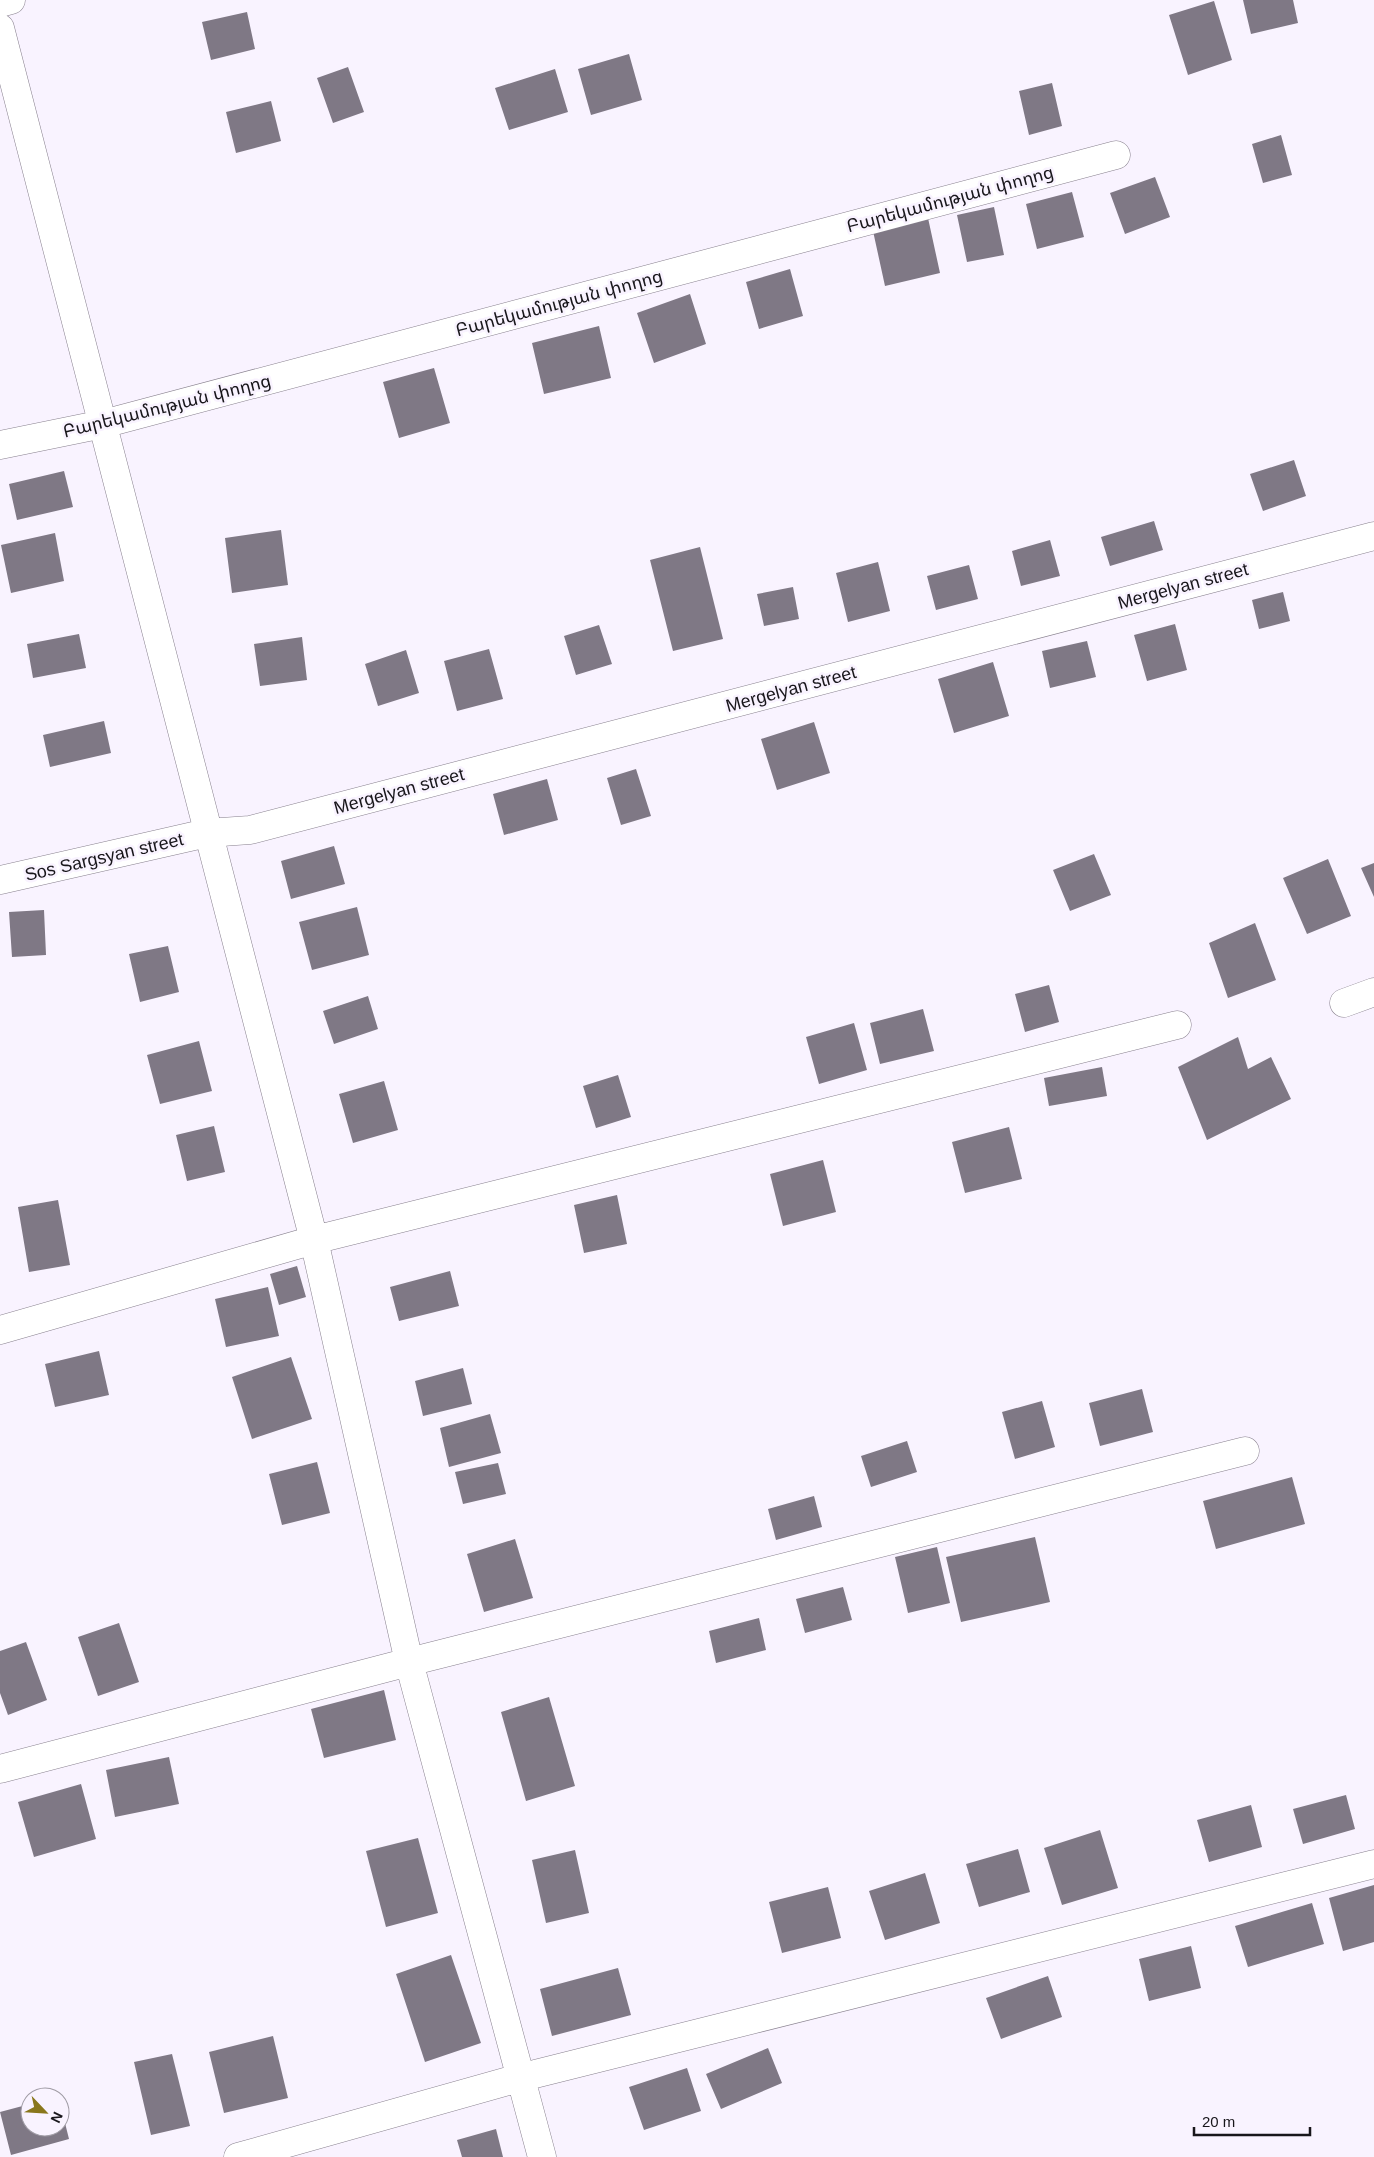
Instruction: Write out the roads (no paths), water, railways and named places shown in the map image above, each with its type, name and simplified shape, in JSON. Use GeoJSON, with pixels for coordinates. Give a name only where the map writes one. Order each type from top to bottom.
{"type":"FeatureCollection","features":[{"type":"Feature","properties":{"kind":"street"},"geometry":{"type":"LineString","coordinates":[[0,3],[11,0]]}},
{"type":"Feature","properties":{"kind":"street"},"geometry":{"type":"LineString","coordinates":[[0,28],[207,833],[314,1240],[409,1662],[519,2078],[542,2157]]}},
{"type":"Feature","properties":{"kind":"street","name":"Բարեկամության փողոց"},"geometry":{"type":"LineString","coordinates":[[0,445],[103,424],[1116,155]]}},
{"type":"Feature","properties":{"kind":"street","name":"Mergelyan street"},"geometry":{"type":"LineString","coordinates":[[207,833],[250,830],[1374,536]]}},
{"type":"Feature","properties":{"kind":"street","name":"Sos Sargsyan street"},"geometry":{"type":"LineString","coordinates":[[0,880],[207,833]]}},
{"type":"Feature","properties":{"kind":"street"},"geometry":{"type":"LineString","coordinates":[[1344,1003],[1374,992]]}},
{"type":"Feature","properties":{"kind":"street"},"geometry":{"type":"LineString","coordinates":[[0,1330],[314,1240],[1177,1025]]}},
{"type":"Feature","properties":{"kind":"street"},"geometry":{"type":"LineString","coordinates":[[0,1769],[409,1662],[1245,1451]]}},
{"type":"Feature","properties":{"kind":"street"},"geometry":{"type":"LineString","coordinates":[[238,2157],[519,2078],[1374,1864]]}}]}
